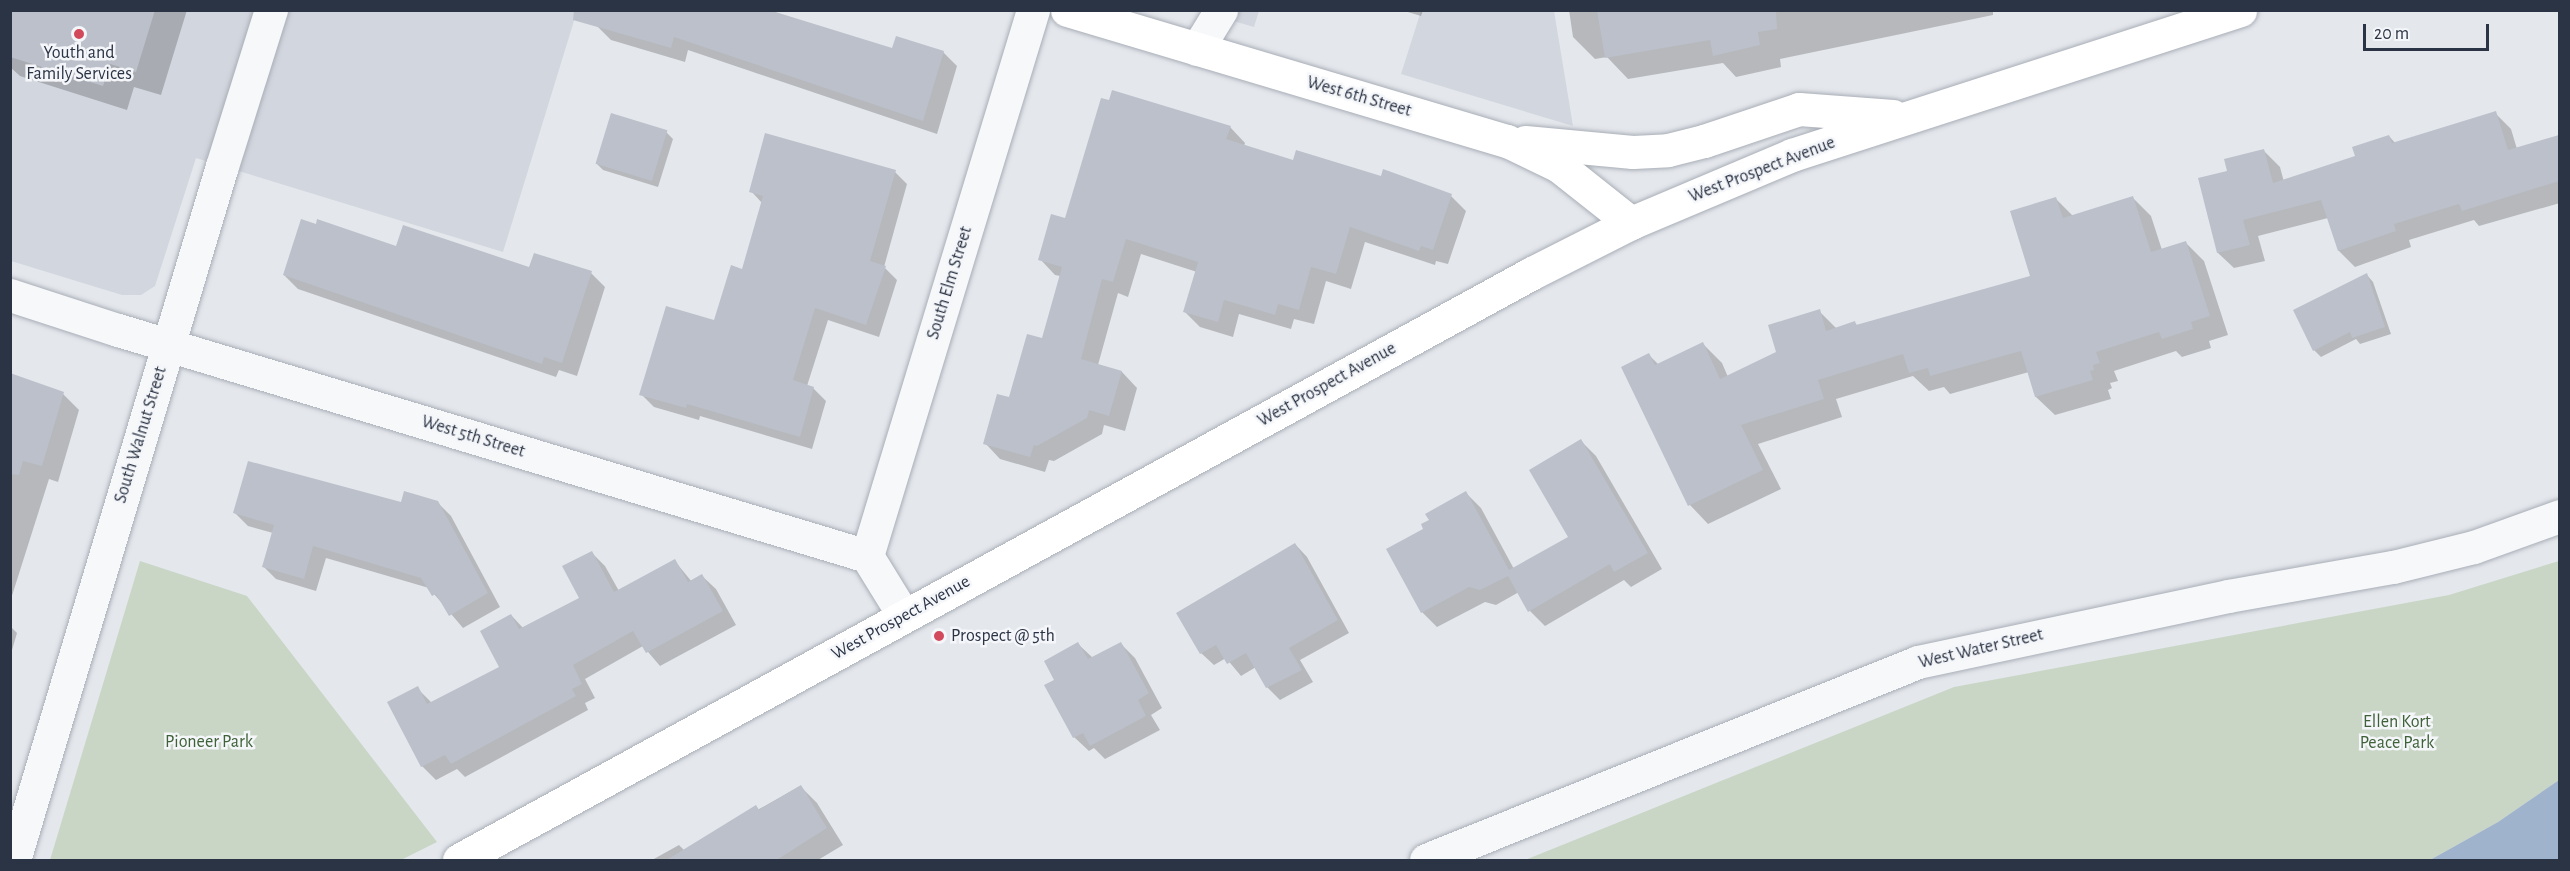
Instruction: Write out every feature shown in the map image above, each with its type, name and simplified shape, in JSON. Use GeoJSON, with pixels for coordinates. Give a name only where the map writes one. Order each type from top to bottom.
{"type":"FeatureCollection","features":[{"type":"Feature","properties":{"kind":"main road","name":"West 6th Street"},"geometry":{"type":"LineString","coordinates":[[1067,10],[1507,141],[1559,166],[1631,223]]}},
{"type":"Feature","properties":{"kind":"main road","name":"West Prospect Avenue"},"geometry":{"type":"LineString","coordinates":[[459,861],[1532,273],[1631,223],[1792,155],[2240,10]]}},
{"type":"Feature","properties":{"kind":"main road"},"geometry":{"type":"LineString","coordinates":[[1507,141],[1633,152],[1668,150],[1704,141],[1799,109],[1906,117]]}},
{"type":"Feature","properties":{"kind":"street","name":"South Walnut Street"},"geometry":{"type":"LineString","coordinates":[[14,861],[272,10]]}},
{"type":"Feature","properties":{"kind":"street","name":"South Elm Street"},"geometry":{"type":"LineString","coordinates":[[867,556],[1034,10]]}},
{"type":"Feature","properties":{"kind":"street"},"geometry":{"type":"LineString","coordinates":[[1197,49],[1221,10]]}},
{"type":"Feature","properties":{"kind":"street","name":"West 5th Street"},"geometry":{"type":"LineString","coordinates":[[10,295],[867,556]]}},
{"type":"Feature","properties":{"kind":"street","name":"West Water Street"},"geometry":{"type":"LineString","coordinates":[[1426,861],[1918,662],[2228,596],[2393,567],[2475,547],[2559,516]]}},
{"type":"Feature","properties":{"kind":"street"},"geometry":{"type":"LineString","coordinates":[[867,556],[904,616]]}},
{"type":"Feature","properties":{"kind":"shaded area"},"geometry":{"type":"Polygon","coordinates":[[[10,11],[577,11],[503,252],[196,158],[155,286],[141,295],[122,295],[11,261],[10,11]]]}},
{"type":"Feature","properties":{"kind":"shaded area"},"geometry":{"type":"Polygon","coordinates":[[[1199,11],[1259,11],[1254,27],[1199,11]]]}},
{"type":"Feature","properties":{"kind":"shaded area"},"geometry":{"type":"Polygon","coordinates":[[[1421,11],[1554,11],[1573,126],[1401,74],[1421,11]]]}},
{"type":"Feature","properties":{"kind":"green space","name":"Pioneer Park"},"geometry":{"type":"Polygon","coordinates":[[[140,561],[247,596],[437,842],[401,860],[50,860],[140,561]]]}},
{"type":"Feature","properties":{"kind":"green space","name":"Ellen Kort Peace Park"},"geometry":{"type":"Polygon","coordinates":[[[2559,561],[2559,780],[2498,822],[2430,860],[1525,860],[1954,687],[2449,595],[2559,561]]]}},
{"type":"Feature","properties":{"kind":"water"},"geometry":{"type":"Polygon","coordinates":[[[2559,780],[2559,860],[2430,860],[2498,822],[2559,780]]]}},
{"type":"Feature","properties":{"kind":"building","name":"Youth and Family Services"},"geometry":{"type":"Polygon","coordinates":[[[10,10],[155,10],[136,72],[110,64],[103,86],[10,57],[10,10]]]}},
{"type":"Feature","properties":{"kind":"building"},"geometry":{"type":"Polygon","coordinates":[[[574,10],[769,10],[892,48],[896,36],[944,51],[923,121],[674,37],[671,48],[573,20],[574,10]]]}},
{"type":"Feature","properties":{"kind":"building"},"geometry":{"type":"Polygon","coordinates":[[[1597,10],[1776,10],[1777,29],[1758,32],[1760,45],[1713,56],[1710,40],[1605,58],[1597,10]]]}},
{"type":"Feature","properties":{"kind":"building"},"geometry":{"type":"Polygon","coordinates":[[[1112,90],[1231,126],[1226,139],[1293,160],[1296,150],[1381,176],[1383,169],[1452,194],[1433,250],[1421,246],[1419,251],[1350,227],[1336,274],[1311,267],[1299,310],[1278,304],[1275,315],[1224,300],[1218,322],[1183,312],[1198,262],[1126,239],[1113,282],[1102,279],[1081,359],[1122,371],[1109,416],[1089,410],[1087,418],[1037,446],[1034,445],[1030,457],[983,444],[997,394],[1009,397],[1027,334],[1042,338],[1062,267],[1038,260],[1051,214],[1065,218],[1101,98],[1109,100],[1112,90]]]}},
{"type":"Feature","properties":{"kind":"building"},"geometry":{"type":"Polygon","coordinates":[[[2496,111],[2508,150],[2559,135],[2559,181],[2462,211],[2459,204],[2394,224],[2396,231],[2338,251],[2321,200],[2243,220],[2250,245],[2217,253],[2198,178],[2227,171],[2224,159],[2264,149],[2273,183],[2355,156],[2352,147],[2389,135],[2392,143],[2496,111]]]}},
{"type":"Feature","properties":{"kind":"building"},"geometry":{"type":"Polygon","coordinates":[[[611,113],[667,130],[652,181],[596,164],[611,113]]]}},
{"type":"Feature","properties":{"kind":"building"},"geometry":{"type":"Polygon","coordinates":[[[765,133],[896,170],[870,261],[886,266],[866,325],[815,308],[793,380],[814,387],[800,437],[687,404],[686,408],[639,395],[666,306],[714,320],[731,265],[742,269],[763,196],[749,192],[765,133]]]}},
{"type":"Feature","properties":{"kind":"building"},"geometry":{"type":"Polygon","coordinates":[[[2133,196],[2151,252],[2186,241],[2210,316],[2191,322],[2193,329],[2162,339],[2159,332],[2096,352],[2100,363],[2093,365],[2094,370],[2090,371],[2093,380],[2035,397],[2021,351],[1930,376],[1928,368],[1909,373],[1903,354],[1818,380],[1824,399],[1741,425],[1763,470],[1688,506],[1621,367],[1649,353],[1655,365],[1703,342],[1720,379],[1776,352],[1768,325],[1820,309],[1826,331],[1855,321],[1856,325],[2030,276],[2010,211],[2056,197],[2063,218],[2133,196]]]}},
{"type":"Feature","properties":{"kind":"building"},"geometry":{"type":"Polygon","coordinates":[[[301,219],[316,224],[317,219],[396,246],[403,225],[529,267],[534,253],[592,271],[562,363],[544,357],[542,364],[283,275],[301,219]]]}},
{"type":"Feature","properties":{"kind":"building"},"geometry":{"type":"Polygon","coordinates":[[[2367,273],[2385,327],[2352,338],[2350,332],[2313,351],[2293,310],[2367,273]]]}},
{"type":"Feature","properties":{"kind":"building"},"geometry":{"type":"Polygon","coordinates":[[[10,373],[64,392],[42,466],[23,461],[19,475],[10,474],[10,373]]]}},
{"type":"Feature","properties":{"kind":"building"},"geometry":{"type":"Polygon","coordinates":[[[1581,439],[1648,553],[1614,572],[1610,564],[1528,612],[1508,576],[1480,590],[1469,587],[1421,613],[1386,549],[1423,529],[1421,524],[1429,520],[1425,514],[1466,491],[1509,570],[1568,537],[1529,470],[1581,439]]]}},
{"type":"Feature","properties":{"kind":"building"},"geometry":{"type":"Polygon","coordinates":[[[248,461],[401,502],[404,491],[438,501],[488,593],[449,616],[436,594],[432,596],[421,578],[313,546],[304,579],[262,567],[274,525],[233,513],[248,461]]]}},
{"type":"Feature","properties":{"kind":"building"},"geometry":{"type":"Polygon","coordinates":[[[1295,543],[1338,620],[1289,648],[1302,670],[1266,688],[1246,653],[1227,664],[1216,645],[1200,654],[1176,613],[1295,543]]]}},
{"type":"Feature","properties":{"kind":"building"},"geometry":{"type":"Polygon","coordinates":[[[592,551],[614,592],[675,559],[688,582],[702,574],[723,611],[646,653],[633,631],[573,665],[582,684],[572,689],[576,696],[451,764],[445,755],[421,767],[387,702],[418,686],[427,704],[499,667],[480,631],[511,614],[519,629],[579,598],[562,566],[592,551]]]}},
{"type":"Feature","properties":{"kind":"building"},"geometry":{"type":"Polygon","coordinates":[[[1078,642],[1088,659],[1121,642],[1149,693],[1138,700],[1146,716],[1090,746],[1083,733],[1073,738],[1044,685],[1054,680],[1044,661],[1078,642]]]}},
{"type":"Feature","properties":{"kind":"building"},"geometry":{"type":"Polygon","coordinates":[[[801,785],[827,828],[775,861],[665,861],[756,805],[759,810],[801,785]]]}},
{"type":"Feature","properties":{"kind":"place","name":"Youth and Family Services"},"geometry":{"type":"Point","coordinates":[79,34]}},
{"type":"Feature","properties":{"kind":"place","name":"Prospect @ 5th"},"geometry":{"type":"Point","coordinates":[939,636]}}]}
